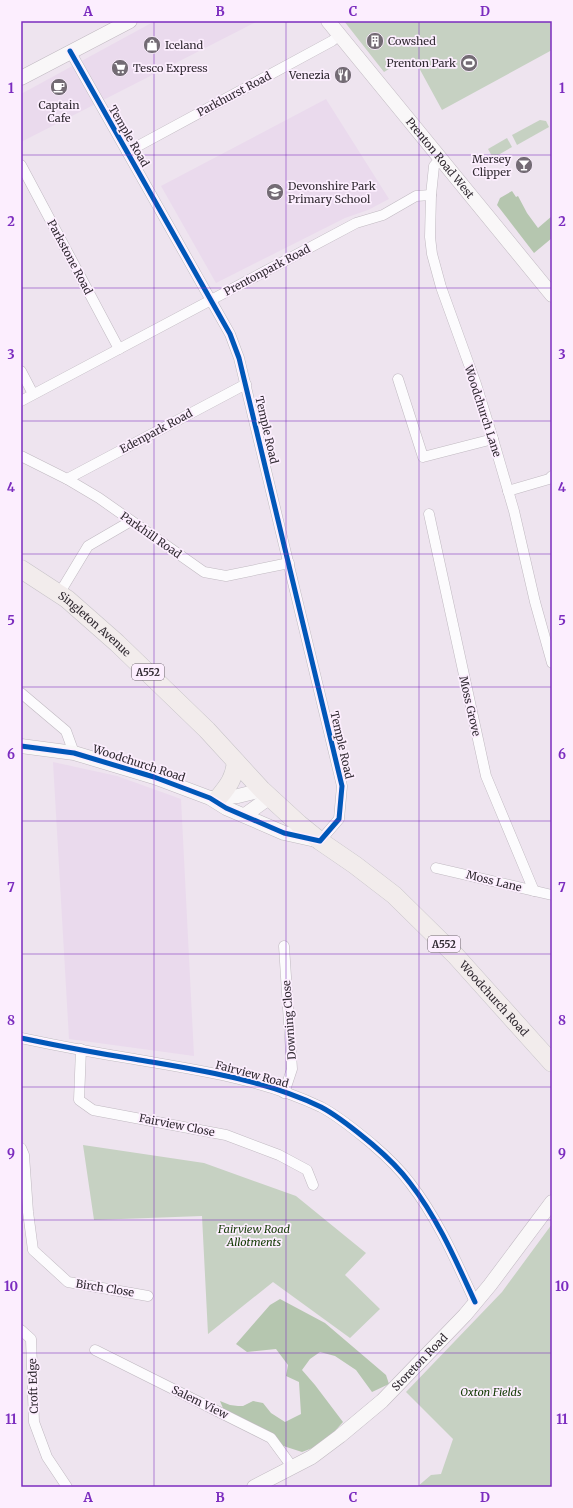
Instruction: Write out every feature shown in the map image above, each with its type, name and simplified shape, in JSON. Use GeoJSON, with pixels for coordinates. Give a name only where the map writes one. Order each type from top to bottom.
{"type":"FeatureCollection","features":[{"type":"Feature","properties":{"kind":"highway","name":"Singleton Avenue"},"geometry":{"type":"LineString","coordinates":[[21,569],[67,599],[117,642],[207,730],[266,794]]}},
{"type":"Feature","properties":{"kind":"highway"},"geometry":{"type":"LineString","coordinates":[[214,798],[229,785],[235,774],[236,762]]}},
{"type":"Feature","properties":{"kind":"highway","name":"Woodchurch Road"},"geometry":{"type":"LineString","coordinates":[[266,794],[320,842],[394,895],[455,955],[552,1063]]}},
{"type":"Feature","properties":{"kind":"street"},"geometry":{"type":"LineString","coordinates":[[21,78],[70,51],[130,21]]}},
{"type":"Feature","properties":{"kind":"street","name":"Prenton Road West"},"geometry":{"type":"LineString","coordinates":[[328,21],[552,295]]}},
{"type":"Feature","properties":{"kind":"street","name":"Parkhurst Road"},"geometry":{"type":"LineString","coordinates":[[127,152],[332,41],[340,35]]}},
{"type":"Feature","properties":{"kind":"street","name":"Temple Road"},"geometry":{"type":"LineString","coordinates":[[70,51],[230,334],[239,358],[342,786],[340,819],[320,842]]}},
{"type":"Feature","properties":{"kind":"street","name":"Woodchurch Lane"},"geometry":{"type":"LineString","coordinates":[[440,159],[434,166],[431,195],[430,237],[432,254],[441,287],[476,384],[493,439],[514,511],[535,602],[552,663]]}},
{"type":"Feature","properties":{"kind":"street","name":"Parkstone Road"},"geometry":{"type":"LineString","coordinates":[[21,165],[119,349]]}},
{"type":"Feature","properties":{"kind":"street","name":"Prentonpark Road"},"geometry":{"type":"LineString","coordinates":[[21,401],[356,223],[383,215],[416,196],[431,195]]}},
{"type":"Feature","properties":{"kind":"street"},"geometry":{"type":"LineString","coordinates":[[21,371],[33,394]]}},
{"type":"Feature","properties":{"kind":"street"},"geometry":{"type":"LineString","coordinates":[[398,379],[423,457],[493,439]]}},
{"type":"Feature","properties":{"kind":"street","name":"Edenpark Road"},"geometry":{"type":"LineString","coordinates":[[67,479],[246,384]]}},
{"type":"Feature","properties":{"kind":"street","name":"Parkhill Road"},"geometry":{"type":"LineString","coordinates":[[21,456],[67,479],[99,498],[204,572],[226,576],[289,563]]}},
{"type":"Feature","properties":{"kind":"street"},"geometry":{"type":"LineString","coordinates":[[508,491],[551,479]]}},
{"type":"Feature","properties":{"kind":"street","name":"Moss Grove"},"geometry":{"type":"LineString","coordinates":[[429,514],[486,776],[534,891]]}},
{"type":"Feature","properties":{"kind":"street"},"geometry":{"type":"LineString","coordinates":[[59,594],[88,546],[131,521]]}},
{"type":"Feature","properties":{"kind":"street"},"geometry":{"type":"LineString","coordinates":[[21,693],[66,731],[74,753]]}},
{"type":"Feature","properties":{"kind":"street","name":"Woodchurch Road"},"geometry":{"type":"LineString","coordinates":[[21,746],[74,753],[154,777],[214,798],[226,808],[289,835],[320,842]]}},
{"type":"Feature","properties":{"kind":"street"},"geometry":{"type":"LineString","coordinates":[[245,815],[266,794]]}},
{"type":"Feature","properties":{"kind":"street","name":"Woodchurch Road"},"geometry":{"type":"LineString","coordinates":[[214,798],[266,794]]}},
{"type":"Feature","properties":{"kind":"street","name":"Moss Lane"},"geometry":{"type":"LineString","coordinates":[[436,868],[552,895]]}},
{"type":"Feature","properties":{"kind":"street","name":"Downing Close"},"geometry":{"type":"LineString","coordinates":[[284,946],[292,1069],[284,1093]]}},
{"type":"Feature","properties":{"kind":"street","name":"Fairview Road"},"geometry":{"type":"LineString","coordinates":[[21,1038],[194,1069],[251,1082],[322,1108],[352,1127],[390,1160],[410,1182],[433,1214],[475,1302]]}},
{"type":"Feature","properties":{"kind":"street","name":"Fairview Close"},"geometry":{"type":"LineString","coordinates":[[81,1049],[79,1100],[93,1110],[226,1135],[279,1155],[307,1170],[313,1184]]}},
{"type":"Feature","properties":{"kind":"street","name":"Birch Close"},"geometry":{"type":"LineString","coordinates":[[21,1148],[24,1155],[28,1212],[33,1250],[68,1282],[148,1296]]}},
{"type":"Feature","properties":{"kind":"street","name":"Storeton Road"},"geometry":{"type":"LineString","coordinates":[[254,1487],[312,1458],[335,1441],[382,1401],[490,1285],[552,1202]]}},
{"type":"Feature","properties":{"kind":"street","name":"Croft Edge"},"geometry":{"type":"LineString","coordinates":[[21,1330],[31,1339],[34,1422],[47,1457],[67,1487]]}},
{"type":"Feature","properties":{"kind":"street","name":"Salem View"},"geometry":{"type":"LineString","coordinates":[[95,1350],[271,1438],[293,1468]]}},
{"type":"Feature","properties":{"kind":"shaded area"},"geometry":{"type":"Polygon","coordinates":[[[155,21],[258,21],[21,142],[21,94],[155,21]]]}},
{"type":"Feature","properties":{"kind":"shaded area","name":"Devonshire Park Primary School"},"geometry":{"type":"Polygon","coordinates":[[[326,99],[389,199],[368,210],[345,218],[216,283],[161,186],[326,99]]]}},
{"type":"Feature","properties":{"kind":"shaded area"},"geometry":{"type":"Polygon","coordinates":[[[53,762],[117,776],[181,799],[194,1056],[69,1039],[53,762]]]}},
{"type":"Feature","properties":{"kind":"green space","name":"Prenton Park"},"geometry":{"type":"Polygon","coordinates":[[[344,21],[552,21],[552,50],[442,110],[418,66],[402,61],[384,72],[344,21]]]}},
{"type":"Feature","properties":{"kind":"green space"},"geometry":{"type":"Polygon","coordinates":[[[540,120],[546,121],[549,127],[517,145],[512,135],[540,120]]]}},
{"type":"Feature","properties":{"kind":"green space"},"geometry":{"type":"Polygon","coordinates":[[[507,138],[512,147],[493,158],[488,149],[507,138]]]}},
{"type":"Feature","properties":{"kind":"green space"},"geometry":{"type":"Polygon","coordinates":[[[512,191],[516,197],[518,196],[527,213],[538,228],[552,216],[552,238],[534,253],[497,205],[500,198],[512,191]]]}},
{"type":"Feature","properties":{"kind":"green space","name":"Fairview Road Allotments"},"geometry":{"type":"Polygon","coordinates":[[[83,1145],[204,1163],[296,1196],[366,1253],[345,1275],[380,1309],[350,1338],[273,1282],[208,1334],[202,1216],[94,1220],[83,1145]]]}},
{"type":"Feature","properties":{"kind":"green space","name":"Oxton Fields"},"geometry":{"type":"Polygon","coordinates":[[[552,1224],[552,1487],[417,1487],[431,1475],[441,1474],[453,1439],[406,1392],[502,1292],[552,1224]]]}},
{"type":"Feature","properties":{"kind":"green space"},"geometry":{"type":"Polygon","coordinates":[[[280,1299],[325,1323],[386,1375],[389,1384],[372,1392],[356,1370],[335,1356],[320,1352],[310,1359],[302,1370],[343,1422],[323,1444],[302,1452],[274,1443],[225,1413],[220,1401],[238,1406],[243,1406],[253,1401],[263,1403],[271,1413],[285,1422],[301,1414],[299,1382],[286,1376],[288,1365],[276,1349],[247,1352],[236,1344],[270,1305],[280,1299]]]}},
{"type":"Feature","properties":{"kind":"cycle path"},"geometry":{"type":"LineString","coordinates":[[21,746],[74,753],[154,777],[210,798],[226,808],[284,833],[320,841],[339,819],[342,786],[239,358],[230,334],[70,51]]}},
{"type":"Feature","properties":{"kind":"cycle path"},"geometry":{"type":"LineString","coordinates":[[21,1038],[182,1067],[253,1082],[299,1097],[335,1115],[372,1144],[392,1162],[406,1178],[438,1226],[475,1302]]}},
{"type":"Feature","properties":{"kind":"place","name":"Cowshed"},"geometry":{"type":"Point","coordinates":[375,41]}},
{"type":"Feature","properties":{"kind":"place","name":"Iceland"},"geometry":{"type":"Point","coordinates":[152,45]}},
{"type":"Feature","properties":{"kind":"place","name":"Prenton Park"},"geometry":{"type":"Point","coordinates":[469,63]}},
{"type":"Feature","properties":{"kind":"place","name":"Tesco Express"},"geometry":{"type":"Point","coordinates":[120,68]}},
{"type":"Feature","properties":{"kind":"place","name":"Venezia"},"geometry":{"type":"Point","coordinates":[343,75]}},
{"type":"Feature","properties":{"kind":"place","name":"Captain Cafe"},"geometry":{"type":"Point","coordinates":[59,87]}},
{"type":"Feature","properties":{"kind":"place","name":"Mersey Clipper"},"geometry":{"type":"Point","coordinates":[524,165]}},
{"type":"Feature","properties":{"kind":"place","name":"Devonshire Park Primary School"},"geometry":{"type":"Point","coordinates":[275,192]}}]}
